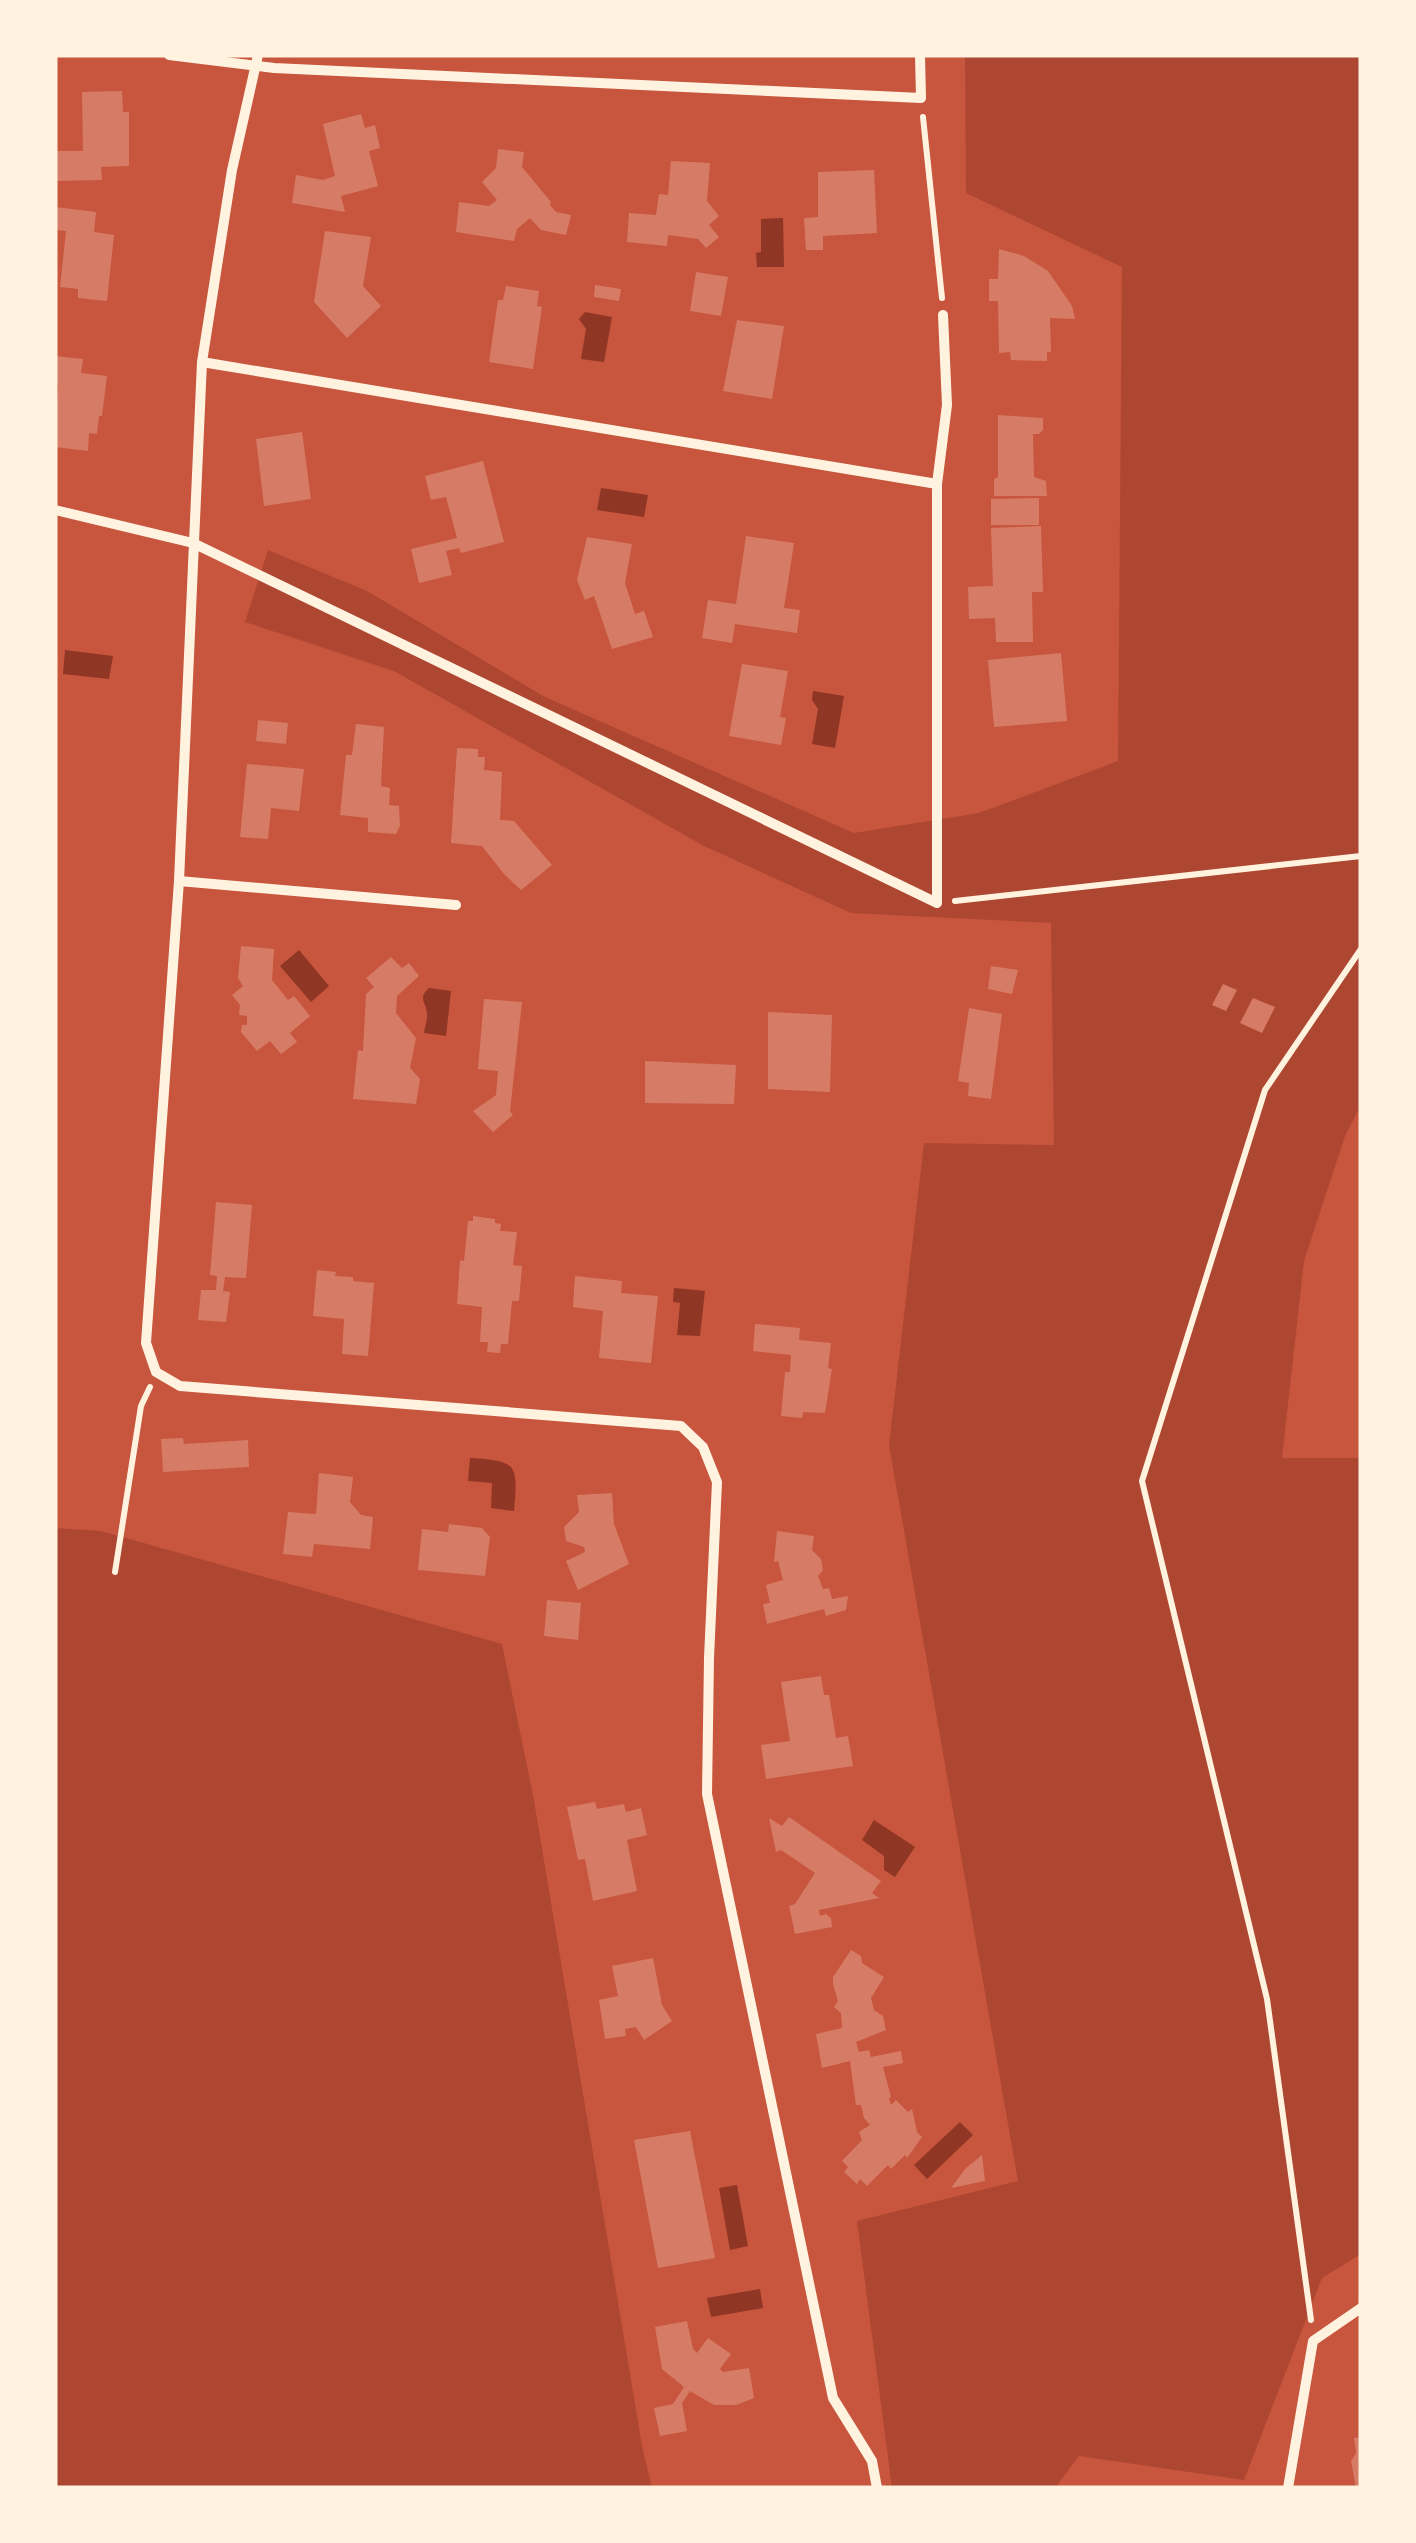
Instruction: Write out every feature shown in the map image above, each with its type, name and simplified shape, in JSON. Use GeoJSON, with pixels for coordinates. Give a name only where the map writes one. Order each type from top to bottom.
{"type":"FeatureCollection","features":[{"type":"Feature","properties":{"kind":"street"},"geometry":{"type":"LineString","coordinates":[[169,55],[922,98],[920,55]]}},
{"type":"Feature","properties":{"kind":"street"},"geometry":{"type":"LineString","coordinates":[[256,60],[232,170],[202,362],[180,882],[146,1343],[156,1372],[180,1386],[681,1426],[702,1447],[717,1482],[708,1658],[707,1794],[832,2398],[872,2461],[877,2488]]}},
{"type":"Feature","properties":{"kind":"street"},"geometry":{"type":"LineString","coordinates":[[55,510],[193,542],[937,903],[937,484],[947,405],[943,314]]}},
{"type":"Feature","properties":{"kind":"street"},"geometry":{"type":"LineString","coordinates":[[202,362],[937,484]]}},
{"type":"Feature","properties":{"kind":"street"},"geometry":{"type":"LineString","coordinates":[[180,882],[456,904]]}},
{"type":"Feature","properties":{"kind":"street"},"geometry":{"type":"LineString","coordinates":[[1288,2488],[1314,2340],[1361,2308]]}},
{"type":"Feature","properties":{"kind":"path"},"geometry":{"type":"LineString","coordinates":[[922,98],[943,314]]}},
{"type":"Feature","properties":{"kind":"path"},"geometry":{"type":"LineString","coordinates":[[937,903],[1361,856]]}},
{"type":"Feature","properties":{"kind":"path"},"geometry":{"type":"LineString","coordinates":[[1314,2340],[1267,1999],[1142,1481],[1266,1090],[1361,949]]}},
{"type":"Feature","properties":{"kind":"path"},"geometry":{"type":"LineString","coordinates":[[115,1572],[141,1406],[156,1372]]}},
{"type":"Feature","properties":{"kind":"shaded area"},"geometry":{"type":"Polygon","coordinates":[[[965,55],[1361,55],[1361,1105],[1345,1136],[1304,1261],[1282,1458],[1361,1458],[1361,2254],[1322,2278],[1244,2480],[1079,2456],[1055,2488],[892,2488],[857,2221],[1018,2181],[889,1445],[924,1143],[1054,1145],[1051,923],[851,913],[704,846],[394,671],[245,622],[268,550],[367,591],[545,697],[854,833],[979,813],[1118,761],[1122,267],[966,193],[965,55]]]}},
{"type":"Feature","properties":{"kind":"shaded area"},"geometry":{"type":"Polygon","coordinates":[[[783,218],[784,267],[757,267],[761,219],[783,218]]]}},
{"type":"Feature","properties":{"kind":"shaded area"},"geometry":{"type":"Polygon","coordinates":[[[585,312],[612,317],[604,362],[581,359],[586,329],[579,319],[585,312]]]}},
{"type":"Feature","properties":{"kind":"shaded area"},"geometry":{"type":"Polygon","coordinates":[[[601,488],[648,495],[644,517],[597,510],[601,488]]]}},
{"type":"Feature","properties":{"kind":"shaded area"},"geometry":{"type":"Polygon","coordinates":[[[65,650],[113,656],[109,679],[63,674],[65,650]]]}},
{"type":"Feature","properties":{"kind":"shaded area"},"geometry":{"type":"Polygon","coordinates":[[[813,691],[844,696],[835,748],[812,744],[818,709],[812,700],[813,691]]]}},
{"type":"Feature","properties":{"kind":"shaded area"},"geometry":{"type":"Polygon","coordinates":[[[299,950],[329,986],[311,1002],[280,966],[299,950]]]}},
{"type":"Feature","properties":{"kind":"shaded area"},"geometry":{"type":"Polygon","coordinates":[[[429,988],[451,991],[446,1036],[424,1033],[427,1014],[423,997],[429,988]]]}},
{"type":"Feature","properties":{"kind":"shaded area"},"geometry":{"type":"Polygon","coordinates":[[[674,1288],[705,1291],[700,1336],[677,1335],[680,1303],[673,1302],[674,1288]]]}},
{"type":"Feature","properties":{"kind":"shaded area"},"geometry":{"type":"Polygon","coordinates":[[[470,1458],[498,1461],[511,1468],[516,1483],[514,1511],[491,1508],[492,1483],[468,1481],[470,1458]]]}},
{"type":"Feature","properties":{"kind":"shaded area"},"geometry":{"type":"Polygon","coordinates":[[[55,1528],[101,1531],[502,1644],[533,1795],[652,2488],[55,2488],[55,1528]]]}},
{"type":"Feature","properties":{"kind":"shaded area"},"geometry":{"type":"Polygon","coordinates":[[[874,1820],[915,1847],[895,1877],[884,1870],[884,1856],[862,1840],[874,1820]]]}},
{"type":"Feature","properties":{"kind":"shaded area"},"geometry":{"type":"Polygon","coordinates":[[[960,2122],[973,2135],[927,2179],[914,2165],[960,2122]]]}},
{"type":"Feature","properties":{"kind":"shaded area"},"geometry":{"type":"Polygon","coordinates":[[[737,2185],[748,2246],[730,2250],[719,2188],[737,2185]]]}},
{"type":"Feature","properties":{"kind":"shaded area"},"geometry":{"type":"Polygon","coordinates":[[[760,2289],[763,2308],[711,2317],[707,2298],[760,2289]]]}},
{"type":"Feature","properties":{"kind":"building"},"geometry":{"type":"Polygon","coordinates":[[[122,91],[123,112],[129,112],[129,166],[101,167],[102,180],[55,181],[55,151],[83,151],[82,92],[122,91]]]}},
{"type":"Feature","properties":{"kind":"building"},"geometry":{"type":"Polygon","coordinates":[[[361,114],[365,128],[375,125],[380,148],[369,151],[378,186],[341,196],[345,212],[292,203],[296,175],[323,180],[335,176],[323,124],[361,114]]]}},
{"type":"Feature","properties":{"kind":"building"},"geometry":{"type":"Polygon","coordinates":[[[498,149],[524,152],[522,167],[550,205],[556,212],[571,215],[566,235],[541,230],[530,218],[517,229],[514,241],[456,232],[459,202],[489,206],[497,200],[482,182],[496,168],[498,149]]]}},
{"type":"Feature","properties":{"kind":"building"},"geometry":{"type":"Polygon","coordinates":[[[671,161],[710,163],[707,201],[719,216],[709,225],[719,237],[706,248],[698,239],[668,235],[667,246],[627,242],[629,213],[656,215],[659,194],[668,195],[671,161]]]}},
{"type":"Feature","properties":{"kind":"building"},"geometry":{"type":"Polygon","coordinates":[[[874,170],[877,233],[823,236],[823,250],[806,250],[804,218],[818,217],[818,172],[874,170]]]}},
{"type":"Feature","properties":{"kind":"building"},"geometry":{"type":"Polygon","coordinates":[[[55,207],[96,212],[94,232],[114,235],[107,301],[78,298],[78,289],[60,287],[66,231],[55,230],[55,207]]]}},
{"type":"Feature","properties":{"kind":"building"},"geometry":{"type":"Polygon","coordinates":[[[325,231],[371,237],[363,286],[381,306],[347,338],[314,302],[325,231]]]}},
{"type":"Feature","properties":{"kind":"building"},"geometry":{"type":"Polygon","coordinates":[[[999,249],[1024,256],[1048,271],[1072,306],[1075,319],[1050,318],[1051,352],[1047,352],[1047,361],[1011,360],[1010,352],[999,353],[998,301],[989,301],[989,279],[998,279],[999,249]]]}},
{"type":"Feature","properties":{"kind":"building"},"geometry":{"type":"Polygon","coordinates":[[[696,272],[728,277],[721,316],[690,311],[696,272]]]}},
{"type":"Feature","properties":{"kind":"building"},"geometry":{"type":"Polygon","coordinates":[[[595,285],[621,289],[619,301],[594,297],[595,285]]]}},
{"type":"Feature","properties":{"kind":"building"},"geometry":{"type":"Polygon","coordinates":[[[506,286],[539,291],[537,306],[542,307],[533,369],[489,362],[498,300],[503,300],[506,286]]]}},
{"type":"Feature","properties":{"kind":"building"},"geometry":{"type":"Polygon","coordinates":[[[737,320],[784,326],[772,399],[723,391],[737,320]]]}},
{"type":"Feature","properties":{"kind":"building"},"geometry":{"type":"Polygon","coordinates":[[[55,356],[83,359],[81,373],[107,376],[102,416],[97,434],[89,433],[88,451],[55,447],[55,356]]]}},
{"type":"Feature","properties":{"kind":"building"},"geometry":{"type":"Polygon","coordinates":[[[998,415],[1043,418],[1043,430],[1033,434],[1034,477],[1046,481],[1047,496],[994,496],[994,479],[998,477],[998,415]]]}},
{"type":"Feature","properties":{"kind":"building"},"geometry":{"type":"Polygon","coordinates":[[[302,432],[311,499],[264,506],[256,439],[302,432]]]}},
{"type":"Feature","properties":{"kind":"building"},"geometry":{"type":"Polygon","coordinates":[[[483,461],[504,542],[461,553],[459,548],[446,551],[452,575],[419,583],[411,549],[457,538],[446,497],[431,500],[425,476],[483,461]]]}},
{"type":"Feature","properties":{"kind":"building"},"geometry":{"type":"Polygon","coordinates":[[[1039,498],[1039,525],[991,525],[991,499],[1039,498]]]}},
{"type":"Feature","properties":{"kind":"building"},"geometry":{"type":"Polygon","coordinates":[[[1041,526],[1043,592],[1032,592],[1033,642],[996,642],[995,618],[969,619],[968,587],[993,586],[991,528],[1041,526]]]}},
{"type":"Feature","properties":{"kind":"building"},"geometry":{"type":"Polygon","coordinates":[[[746,536],[794,543],[784,608],[800,610],[797,633],[735,624],[732,643],[702,638],[708,600],[736,604],[746,536]]]}},
{"type":"Feature","properties":{"kind":"building"},"geometry":{"type":"Polygon","coordinates":[[[587,537],[632,544],[625,583],[635,614],[644,611],[653,637],[612,649],[594,596],[585,600],[577,580],[587,537]]]}},
{"type":"Feature","properties":{"kind":"building"},"geometry":{"type":"Polygon","coordinates":[[[1061,653],[1067,721],[994,727],[988,660],[1061,653]]]}},
{"type":"Feature","properties":{"kind":"building"},"geometry":{"type":"Polygon","coordinates":[[[742,664],[788,671],[780,717],[786,718],[781,745],[729,736],[742,664]]]}},
{"type":"Feature","properties":{"kind":"building"},"geometry":{"type":"Polygon","coordinates":[[[258,720],[288,723],[286,744],[256,741],[258,720]]]}},
{"type":"Feature","properties":{"kind":"building"},"geometry":{"type":"Polygon","coordinates":[[[356,724],[384,727],[381,786],[390,788],[389,805],[399,806],[400,826],[396,834],[368,832],[368,818],[340,815],[346,755],[352,755],[356,724]]]}},
{"type":"Feature","properties":{"kind":"building"},"geometry":{"type":"Polygon","coordinates":[[[457,748],[478,749],[478,757],[485,757],[484,770],[502,772],[500,820],[514,821],[552,865],[521,890],[482,846],[451,843],[457,748]]]}},
{"type":"Feature","properties":{"kind":"building"},"geometry":{"type":"Polygon","coordinates":[[[247,764],[304,769],[299,811],[271,808],[268,839],[240,837],[247,764]]]}},
{"type":"Feature","properties":{"kind":"building"},"geometry":{"type":"Polygon","coordinates":[[[241,946],[274,949],[272,980],[288,1000],[294,996],[310,1016],[290,1033],[297,1042],[281,1054],[270,1041],[257,1051],[241,1032],[242,1025],[247,1025],[247,1016],[239,1015],[240,1005],[232,995],[243,986],[238,978],[241,946]]]}},
{"type":"Feature","properties":{"kind":"building"},"geometry":{"type":"Polygon","coordinates":[[[391,957],[402,968],[409,963],[419,976],[397,996],[396,1013],[416,1038],[410,1068],[420,1079],[416,1104],[353,1099],[358,1050],[363,1051],[366,994],[374,987],[366,978],[391,957]]]}},
{"type":"Feature","properties":{"kind":"building"},"geometry":{"type":"Polygon","coordinates":[[[991,966],[1018,970],[1012,994],[988,989],[991,966]]]}},
{"type":"Feature","properties":{"kind":"building"},"geometry":{"type":"Polygon","coordinates":[[[1223,984],[1237,990],[1226,1011],[1212,1005],[1223,984]]]}},
{"type":"Feature","properties":{"kind":"building"},"geometry":{"type":"Polygon","coordinates":[[[1253,998],[1275,1007],[1262,1033],[1240,1023],[1253,998]]]}},
{"type":"Feature","properties":{"kind":"building"},"geometry":{"type":"Polygon","coordinates":[[[484,999],[522,1002],[510,1111],[513,1115],[493,1132],[473,1111],[496,1095],[498,1071],[478,1069],[484,999]]]}},
{"type":"Feature","properties":{"kind":"building"},"geometry":{"type":"Polygon","coordinates":[[[969,1008],[1002,1014],[991,1099],[968,1096],[969,1083],[958,1081],[969,1008]]]}},
{"type":"Feature","properties":{"kind":"building"},"geometry":{"type":"Polygon","coordinates":[[[768,1012],[832,1015],[830,1092],[768,1089],[768,1012]]]}},
{"type":"Feature","properties":{"kind":"building"},"geometry":{"type":"Polygon","coordinates":[[[645,1061],[736,1065],[734,1104],[645,1103],[645,1061]]]}},
{"type":"Feature","properties":{"kind":"building"},"geometry":{"type":"Polygon","coordinates":[[[216,1202],[252,1205],[246,1278],[225,1277],[223,1291],[230,1292],[226,1322],[198,1320],[201,1290],[216,1290],[217,1276],[210,1275],[216,1202]]]}},
{"type":"Feature","properties":{"kind":"building"},"geometry":{"type":"Polygon","coordinates":[[[473,1216],[495,1219],[495,1223],[501,1224],[500,1231],[517,1232],[513,1265],[522,1266],[519,1301],[512,1301],[508,1344],[501,1344],[500,1353],[487,1352],[488,1342],[480,1342],[482,1307],[457,1304],[460,1260],[464,1261],[468,1221],[473,1221],[473,1216]]]}},
{"type":"Feature","properties":{"kind":"building"},"geometry":{"type":"Polygon","coordinates":[[[317,1270],[374,1283],[368,1356],[342,1354],[344,1319],[313,1316],[317,1270]]]}},
{"type":"Feature","properties":{"kind":"building"},"geometry":{"type":"Polygon","coordinates":[[[575,1276],[622,1281],[621,1293],[658,1296],[651,1363],[599,1358],[603,1311],[573,1307],[575,1276]]]}},
{"type":"Feature","properties":{"kind":"building"},"geometry":{"type":"Polygon","coordinates":[[[755,1324],[800,1328],[799,1340],[831,1343],[828,1368],[832,1369],[825,1413],[803,1412],[802,1418],[781,1416],[785,1372],[790,1372],[791,1355],[753,1351],[755,1324]]]}},
{"type":"Feature","properties":{"kind":"building"},"geometry":{"type":"Polygon","coordinates":[[[183,1438],[184,1444],[248,1440],[249,1467],[163,1472],[161,1439],[183,1438]]]}},
{"type":"Feature","properties":{"kind":"building"},"geometry":{"type":"Polygon","coordinates":[[[319,1473],[353,1477],[350,1502],[361,1515],[373,1517],[370,1549],[314,1544],[312,1557],[283,1554],[288,1512],[316,1514],[319,1473]]]}},
{"type":"Feature","properties":{"kind":"building"},"geometry":{"type":"Polygon","coordinates":[[[612,1493],[614,1524],[629,1564],[578,1590],[566,1561],[585,1552],[584,1547],[566,1541],[564,1527],[579,1512],[577,1495],[612,1493]]]}},
{"type":"Feature","properties":{"kind":"building"},"geometry":{"type":"Polygon","coordinates":[[[449,1524],[482,1528],[490,1537],[485,1576],[418,1570],[422,1529],[448,1532],[449,1524]]]}},
{"type":"Feature","properties":{"kind":"building"},"geometry":{"type":"Polygon","coordinates":[[[777,1531],[814,1536],[812,1550],[821,1559],[823,1570],[818,1576],[823,1589],[829,1588],[832,1599],[848,1596],[846,1610],[826,1616],[824,1609],[767,1624],[763,1604],[770,1603],[766,1585],[783,1580],[778,1561],[774,1562],[777,1531]]]}},
{"type":"Feature","properties":{"kind":"building"},"geometry":{"type":"Polygon","coordinates":[[[547,1600],[581,1603],[578,1640],[544,1636],[547,1600]]]}},
{"type":"Feature","properties":{"kind":"building"},"geometry":{"type":"Polygon","coordinates":[[[821,1676],[824,1695],[829,1695],[836,1738],[848,1736],[853,1766],[766,1779],[761,1745],[790,1741],[781,1682],[821,1676]]]}},
{"type":"Feature","properties":{"kind":"building"},"geometry":{"type":"Polygon","coordinates":[[[595,1802],[597,1809],[624,1804],[626,1812],[641,1808],[647,1835],[627,1840],[637,1891],[593,1901],[585,1859],[578,1860],[567,1807],[595,1802]]]}},
{"type":"Feature","properties":{"kind":"building"},"geometry":{"type":"Polygon","coordinates":[[[789,1817],[881,1881],[872,1893],[879,1898],[819,1910],[820,1916],[826,1914],[831,1918],[832,1927],[795,1934],[789,1906],[795,1904],[815,1873],[781,1850],[776,1852],[769,1818],[782,1826],[789,1817]]]}},
{"type":"Feature","properties":{"kind":"building"},"geometry":{"type":"Polygon","coordinates":[[[851,1950],[861,1956],[862,1963],[884,1977],[871,1998],[874,2010],[883,2016],[886,2030],[856,2042],[859,2052],[869,2050],[871,2057],[901,2051],[903,2063],[883,2067],[889,2098],[891,2105],[896,2100],[908,2112],[912,2109],[917,2132],[922,2137],[907,2158],[905,2155],[891,2169],[888,2165],[867,2186],[860,2179],[857,2184],[844,2172],[848,2167],[842,2161],[862,2140],[859,2132],[870,2125],[861,2105],[856,2105],[850,2061],[822,2068],[816,2034],[842,2028],[841,2013],[834,2007],[838,2001],[833,1977],[851,1950]]]}},
{"type":"Feature","properties":{"kind":"building"},"geometry":{"type":"Polygon","coordinates":[[[653,1958],[662,2005],[672,2021],[644,2040],[636,2027],[625,2029],[626,2036],[605,2039],[599,2000],[618,1996],[612,1966],[653,1958]]]}},
{"type":"Feature","properties":{"kind":"building"},"geometry":{"type":"Polygon","coordinates":[[[690,2131],[715,2258],[658,2268],[634,2140],[690,2131]]]}},
{"type":"Feature","properties":{"kind":"building"},"geometry":{"type":"Polygon","coordinates":[[[982,2155],[985,2181],[951,2188],[965,2169],[982,2155]]]}},
{"type":"Feature","properties":{"kind":"building"},"geometry":{"type":"Polygon","coordinates":[[[687,2321],[697,2353],[708,2338],[731,2354],[720,2369],[723,2372],[749,2368],[754,2398],[736,2405],[714,2405],[690,2391],[682,2403],[687,2431],[660,2436],[654,2408],[673,2404],[684,2387],[662,2369],[655,2327],[687,2321]]]}},
{"type":"Feature","properties":{"kind":"building"},"geometry":{"type":"Polygon","coordinates":[[[1361,2437],[1361,2488],[1356,2488],[1351,2461],[1356,2453],[1354,2438],[1361,2437]]]}}]}
